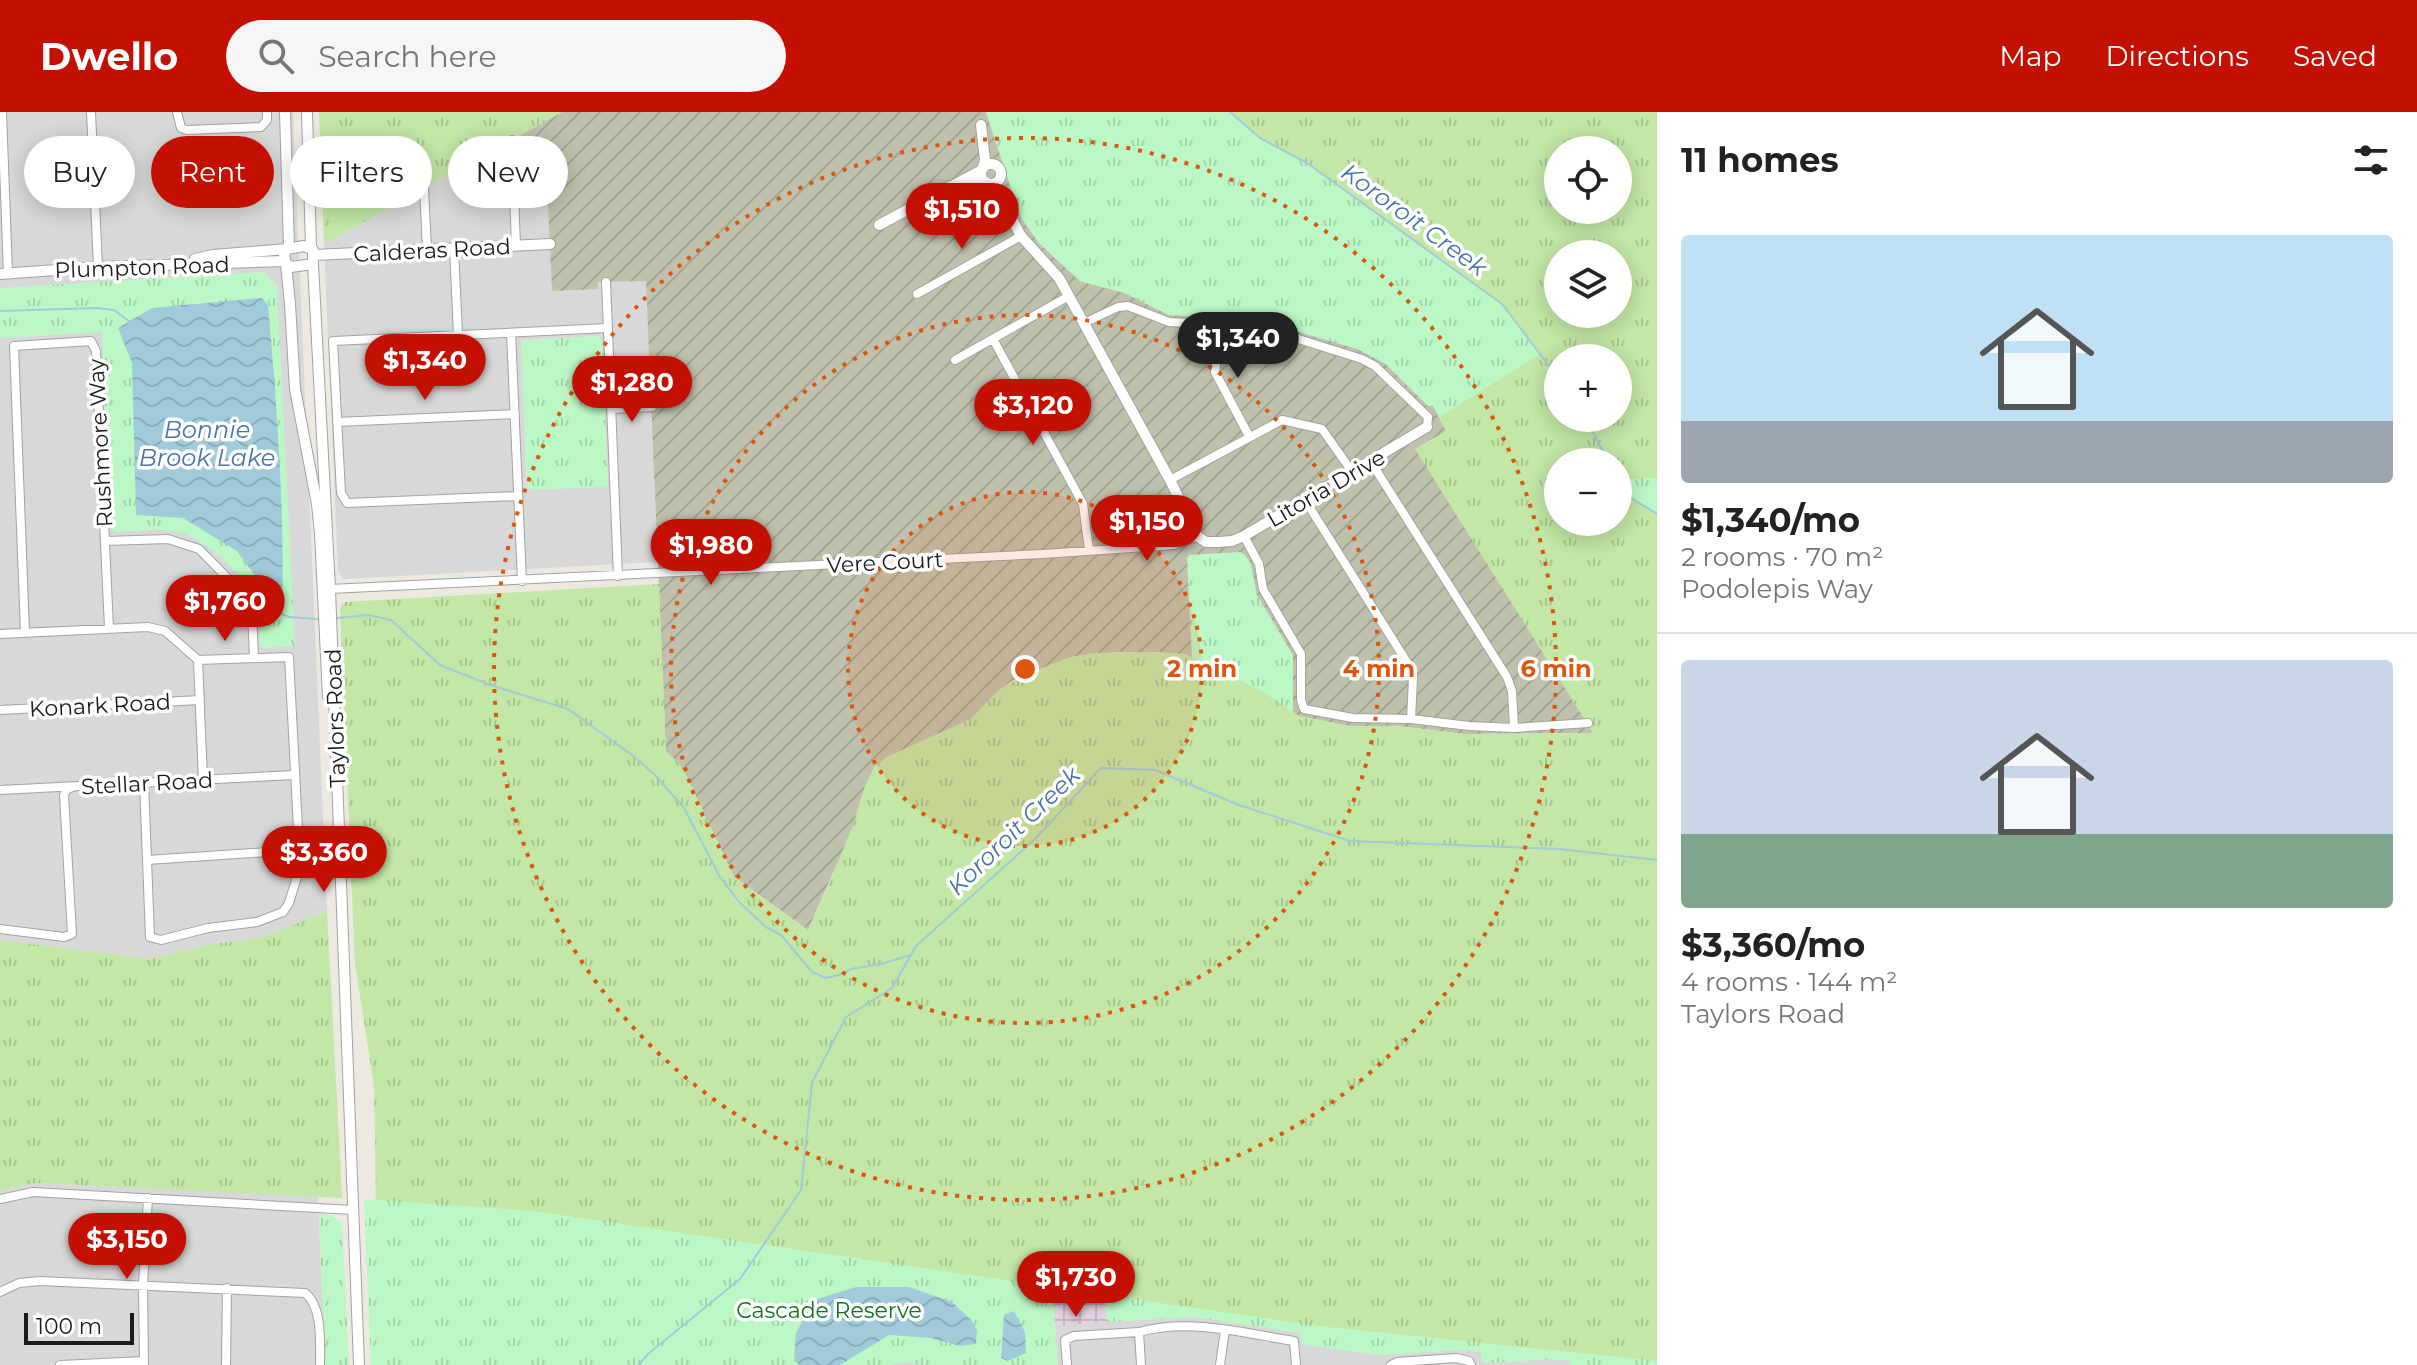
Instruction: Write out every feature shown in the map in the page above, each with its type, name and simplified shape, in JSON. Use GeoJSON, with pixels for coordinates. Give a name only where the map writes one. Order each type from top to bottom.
{"type":"FeatureCollection","features":[{"type":"Feature","properties":{"kind":"street"},"geometry":{"type":"LineString","coordinates":[[2,112],[4,273]]}},
{"type":"Feature","properties":{"kind":"street"},"geometry":{"type":"LineString","coordinates":[[91,112],[98,267]]}},
{"type":"Feature","properties":{"kind":"street"},"geometry":{"type":"LineString","coordinates":[[177,112],[181,128],[187,130],[261,127],[267,120],[267,112]]}},
{"type":"Feature","properties":{"kind":"street"},"geometry":{"type":"LineString","coordinates":[[285,112],[288,248],[285,263],[295,389],[317,504],[327,688],[329,709],[335,717]]}},
{"type":"Feature","properties":{"kind":"street","name":"Taylors Road"},"geometry":{"type":"LineString","coordinates":[[307,112],[330,589],[359,1365]]}},
{"type":"Feature","properties":{"kind":"street"},"geometry":{"type":"LineString","coordinates":[[1013,219],[981,125],[985,160],[982,177],[998,194],[1021,236],[1059,278],[1170,480],[1197,536]]}},
{"type":"Feature","properties":{"kind":"street"},"geometry":{"type":"LineString","coordinates":[[879,225],[990,165],[998,172]]}},
{"type":"Feature","properties":{"kind":"street"},"geometry":{"type":"LineString","coordinates":[[949,187],[994,183],[998,172]]}},
{"type":"Feature","properties":{"kind":"street"},"geometry":{"type":"LineString","coordinates":[[425,208],[427,250]]}},
{"type":"Feature","properties":{"kind":"street"},"geometry":{"type":"LineString","coordinates":[[516,208],[516,246]]}},
{"type":"Feature","properties":{"kind":"street"},"geometry":{"type":"LineString","coordinates":[[917,294],[1021,236]]}},
{"type":"Feature","properties":{"kind":"street","name":"Calderas Road"},"geometry":{"type":"LineString","coordinates":[[313,255],[550,244]]}},
{"type":"Feature","properties":{"kind":"street"},"geometry":{"type":"LineString","coordinates":[[174,264],[213,255],[288,248],[313,255]]}},
{"type":"Feature","properties":{"kind":"street"},"geometry":{"type":"LineString","coordinates":[[454,248],[458,335]]}},
{"type":"Feature","properties":{"kind":"street","name":"Plumpton Road"},"geometry":{"type":"LineString","coordinates":[[4,273],[174,264],[285,263],[291,267],[313,255]]}},
{"type":"Feature","properties":{"kind":"street"},"geometry":{"type":"LineString","coordinates":[[606,282],[618,576]]}},
{"type":"Feature","properties":{"kind":"street"},"geometry":{"type":"LineString","coordinates":[[955,360],[1069,296]]}},
{"type":"Feature","properties":{"kind":"street"},"geometry":{"type":"LineString","coordinates":[[1084,323],[1118,307],[1128,306],[1169,322],[1222,325],[1295,338],[1375,366],[1427,422]]}},
{"type":"Feature","properties":{"kind":"street"},"geometry":{"type":"LineString","coordinates":[[1222,325],[1215,372],[1249,436]]}},
{"type":"Feature","properties":{"kind":"street"},"geometry":{"type":"LineString","coordinates":[[518,496],[347,503],[341,493],[333,341],[608,328]]}},
{"type":"Feature","properties":{"kind":"street"},"geometry":{"type":"LineString","coordinates":[[511,333],[522,581]]}},
{"type":"Feature","properties":{"kind":"street"},"geometry":{"type":"LineString","coordinates":[[993,339],[1083,504],[1089,550]]}},
{"type":"Feature","properties":{"kind":"street","name":"Rushmore Way"},"geometry":{"type":"LineString","coordinates":[[14,346],[91,341],[96,351],[105,541],[168,539],[199,549],[248,599],[252,611],[254,658]]}},
{"type":"Feature","properties":{"kind":"street"},"geometry":{"type":"LineString","coordinates":[[0,346],[14,346],[25,632]]}},
{"type":"Feature","properties":{"kind":"street"},"geometry":{"type":"LineString","coordinates":[[612,409],[652,407]]}},
{"type":"Feature","properties":{"kind":"street"},"geometry":{"type":"LineString","coordinates":[[337,422],[515,414]]}},
{"type":"Feature","properties":{"kind":"street"},"geometry":{"type":"LineString","coordinates":[[1170,480],[1282,420],[1322,429],[1353,473]]}},
{"type":"Feature","properties":{"kind":"street","name":"Litoria Drive"},"geometry":{"type":"LineString","coordinates":[[1197,536],[1206,542],[1219,542],[1244,536],[1371,462],[1427,422]]}},
{"type":"Feature","properties":{"kind":"street"},"geometry":{"type":"LineString","coordinates":[[1371,462],[1507,677],[1512,691],[1514,728]]}},
{"type":"Feature","properties":{"kind":"street"},"geometry":{"type":"LineString","coordinates":[[1305,500],[1410,667],[1413,679],[1411,719]]}},
{"type":"Feature","properties":{"kind":"street","name":"Vere Court"},"geometry":{"type":"LineString","coordinates":[[330,589],[1174,545],[1197,536]]}},
{"type":"Feature","properties":{"kind":"street"},"geometry":{"type":"LineString","coordinates":[[1244,536],[1259,564],[1263,589],[1301,654],[1301,700],[1304,709],[1353,718],[1411,719],[1469,726],[1514,728],[1588,723]]}},
{"type":"Feature","properties":{"kind":"street"},"geometry":{"type":"LineString","coordinates":[[105,541],[109,628]]}},
{"type":"Feature","properties":{"kind":"street"},"geometry":{"type":"LineString","coordinates":[[0,634],[148,627],[165,631],[198,660],[289,657],[300,867],[289,903],[283,912],[257,922],[208,928],[161,940],[150,937],[144,783]]}},
{"type":"Feature","properties":{"kind":"street"},"geometry":{"type":"LineString","coordinates":[[198,660],[203,780]]}},
{"type":"Feature","properties":{"kind":"street","name":"Konark Road"},"geometry":{"type":"LineString","coordinates":[[0,710],[200,700]]}},
{"type":"Feature","properties":{"kind":"street","name":"Stellar Road"},"geometry":{"type":"LineString","coordinates":[[0,790],[295,775]]}},
{"type":"Feature","properties":{"kind":"street"},"geometry":{"type":"LineString","coordinates":[[0,929],[64,937],[72,934],[64,795],[73,786]]}},
{"type":"Feature","properties":{"kind":"street"},"geometry":{"type":"LineString","coordinates":[[147,860],[299,850]]}},
{"type":"Feature","properties":{"kind":"street"},"geometry":{"type":"LineString","coordinates":[[0,1199],[33,1192],[353,1210]]}},
{"type":"Feature","properties":{"kind":"street"},"geometry":{"type":"LineString","coordinates":[[60,1365],[144,1363],[143,1285],[148,1198]]}},
{"type":"Feature","properties":{"kind":"street"},"geometry":{"type":"LineString","coordinates":[[0,1292],[19,1283],[40,1281],[308,1294],[319,1330],[320,1365]]}},
{"type":"Feature","properties":{"kind":"street"},"geometry":{"type":"LineString","coordinates":[[226,1365],[227,1288]]}},
{"type":"Feature","properties":{"kind":"street"},"geometry":{"type":"LineString","coordinates":[[1067,1365],[1065,1340],[1074,1336],[1193,1325],[1294,1341],[1296,1365]]}},
{"type":"Feature","properties":{"kind":"street"},"geometry":{"type":"LineString","coordinates":[[1220,1365],[1225,1330]]}},
{"type":"Feature","properties":{"kind":"street"},"geometry":{"type":"LineString","coordinates":[[1139,1332],[1141,1365]]}},
{"type":"Feature","properties":{"kind":"street"},"geometry":{"type":"LineString","coordinates":[[1391,1365],[1456,1358],[1469,1361],[1471,1365]]}},
{"type":"Feature","properties":{"kind":"shaded area"},"geometry":{"type":"Polygon","coordinates":[[[0,112],[293,112],[290,208],[297,208],[327,911],[261,938],[210,944],[151,959],[0,940],[0,112]]]}},
{"type":"Feature","properties":{"kind":"shaded area"},"geometry":{"type":"Polygon","coordinates":[[[562,112],[995,144],[1014,201],[1174,316],[1224,317],[1505,736],[1464,734],[1295,664],[659,584],[658,562],[343,579],[338,570],[324,244],[389,208],[432,208],[432,184],[448,175],[448,208],[568,208],[568,136],[519,136],[562,112]]]}},
{"type":"Feature","properties":{"kind":"shaded area"},"geometry":{"type":"Polygon","coordinates":[[[562,112],[986,112],[1021,218],[1039,243],[1080,281],[1125,293],[1169,315],[1224,317],[1286,328],[1358,349],[1386,364],[1428,405],[1433,406],[1446,431],[1416,449],[1594,733],[1464,734],[1398,726],[1349,726],[1299,716],[1263,692],[1184,654],[1118,652],[1075,656],[1012,681],[971,719],[887,757],[874,768],[852,830],[808,930],[734,877],[686,775],[666,752],[646,281],[598,282],[598,289],[552,291],[548,208],[568,208],[568,136],[521,135],[562,112]]]}},
{"type":"Feature","properties":{"kind":"shaded area"},"geometry":{"type":"Polygon","coordinates":[[[37,1183],[318,1196],[325,1365],[0,1365],[0,1190],[37,1183]]]}},
{"type":"Feature","properties":{"kind":"shaded area"},"geometry":{"type":"Polygon","coordinates":[[[770,1246],[1315,1326],[1657,1361],[1657,1365],[772,1365],[770,1246]]]}},
{"type":"Feature","properties":{"kind":"shaded area"},"geometry":{"type":"Polygon","coordinates":[[[1052,1287],[1105,1295],[1107,1322],[1055,1326],[1052,1287]]]}},
{"type":"Feature","properties":{"kind":"green space"},"geometry":{"type":"Polygon","coordinates":[[[319,112],[562,112],[519,136],[448,136],[448,175],[432,184],[432,136],[320,136],[319,112]]]}},
{"type":"Feature","properties":{"kind":"green space"},"geometry":{"type":"Polygon","coordinates":[[[986,112],[1657,112],[1657,1361],[1315,1326],[771,1246],[376,1216],[374,1086],[355,964],[340,608],[345,602],[659,584],[666,752],[678,762],[686,775],[734,877],[808,930],[850,833],[867,781],[879,764],[887,757],[971,719],[998,691],[1022,676],[1067,658],[1092,653],[1184,654],[1263,692],[1299,716],[1349,726],[1398,726],[1464,734],[1593,733],[1415,449],[1446,431],[1433,406],[1428,406],[1386,364],[1358,349],[1286,328],[1224,317],[1169,315],[1125,293],[1080,281],[1039,243],[1021,217],[986,112]]]}},
{"type":"Feature","properties":{"kind":"green space"},"geometry":{"type":"Polygon","coordinates":[[[986,112],[1230,112],[1260,138],[1307,163],[1502,304],[1540,354],[1440,417],[1433,406],[1428,406],[1386,364],[1358,349],[1286,328],[1224,317],[1169,315],[1125,293],[1080,281],[1039,243],[1021,217],[986,112]]]}},
{"type":"Feature","properties":{"kind":"green space"},"geometry":{"type":"Polygon","coordinates":[[[323,208],[389,208],[324,244],[323,208]]]}},
{"type":"Feature","properties":{"kind":"green space","name":"Bonnie Brook Lake"},"geometry":{"type":"Polygon","coordinates":[[[265,272],[277,286],[295,646],[263,648],[260,645],[257,601],[245,581],[212,550],[179,532],[116,532],[110,527],[102,332],[0,338],[0,288],[265,272]]]}},
{"type":"Feature","properties":{"kind":"green space"},"geometry":{"type":"Polygon","coordinates":[[[598,336],[602,340],[608,487],[527,490],[521,343],[524,340],[598,336]]]}},
{"type":"Feature","properties":{"kind":"green space"},"geometry":{"type":"Polygon","coordinates":[[[1657,478],[1657,514],[1632,498],[1632,479],[1657,478]]]}},
{"type":"Feature","properties":{"kind":"green space"},"geometry":{"type":"Polygon","coordinates":[[[1240,552],[1251,564],[1257,595],[1293,655],[1293,712],[1263,692],[1192,657],[1187,558],[1189,555],[1240,552]]]}},
{"type":"Feature","properties":{"kind":"green space"},"geometry":{"type":"Polygon","coordinates":[[[327,911],[342,1198],[37,1183],[0,1190],[0,940],[151,959],[211,944],[261,938],[327,911]]]}},
{"type":"Feature","properties":{"kind":"green space","name":"Cascade Reserve"},"geometry":{"type":"Polygon","coordinates":[[[364,1199],[533,1211],[1052,1287],[1058,1365],[922,1365],[909,1362],[886,1365],[371,1365],[364,1199]]]}},
{"type":"Feature","properties":{"kind":"green space"},"geometry":{"type":"Polygon","coordinates":[[[319,1213],[333,1216],[342,1223],[349,1365],[325,1365],[319,1213]]]}},
{"type":"Feature","properties":{"kind":"green space"},"geometry":{"type":"Polygon","coordinates":[[[1105,1295],[1326,1327],[1657,1361],[1657,1365],[1570,1365],[1570,1361],[1551,1359],[1485,1363],[1481,1360],[1481,1352],[1462,1350],[1378,1355],[1302,1344],[1301,1333],[1194,1317],[1107,1322],[1105,1295]]]}},
{"type":"Feature","properties":{"kind":"water","name":"Bonnie Brook Lake"},"geometry":{"type":"Polygon","coordinates":[[[262,298],[268,305],[280,460],[282,537],[282,615],[267,616],[262,585],[237,551],[183,518],[136,515],[132,363],[118,328],[152,308],[262,298]]]}},
{"type":"Feature","properties":{"kind":"water"},"geometry":{"type":"Polygon","coordinates":[[[856,1287],[909,1287],[952,1302],[977,1330],[976,1344],[960,1346],[931,1338],[889,1335],[840,1365],[800,1365],[794,1361],[796,1333],[814,1300],[856,1287]]]}},
{"type":"Feature","properties":{"kind":"water"},"geometry":{"type":"Polygon","coordinates":[[[1014,1311],[1025,1332],[1026,1353],[1008,1361],[1001,1358],[1004,1315],[1014,1311]]]}},
{"type":"Feature","properties":{"kind":"waterway","name":"Kororoit Creek"},"geometry":{"type":"LineString","coordinates":[[1230,112],[1260,138],[1307,163],[1502,304],[1544,360]]}},
{"type":"Feature","properties":{"kind":"waterway"},"geometry":{"type":"LineString","coordinates":[[0,311],[96,308],[114,310],[130,322]]}},
{"type":"Feature","properties":{"kind":"waterway","name":"Kororoit Creek"},"geometry":{"type":"LineString","coordinates":[[1593,432],[1601,448]]}},
{"type":"Feature","properties":{"kind":"waterway","name":"Kororoit Creek"},"geometry":{"type":"LineString","coordinates":[[1632,498],[1657,514]]}},
{"type":"Feature","properties":{"kind":"waterway"},"geometry":{"type":"LineString","coordinates":[[282,614],[318,619]]}},
{"type":"Feature","properties":{"kind":"waterway"},"geometry":{"type":"LineString","coordinates":[[337,618],[368,615],[391,620],[440,665],[490,685],[568,709],[632,755],[655,775],[684,808],[720,877],[740,903],[766,927],[781,935],[812,972],[826,978],[911,955]]}},
{"type":"Feature","properties":{"kind":"waterway","name":"Kororoit Creek"},"geometry":{"type":"LineString","coordinates":[[639,1365],[648,1354],[740,1279],[801,1190],[812,1083],[846,1017],[892,988],[916,946],[1035,839],[1101,768],[1155,770],[1239,805],[1350,841],[1558,849],[1657,860]]}}]}
